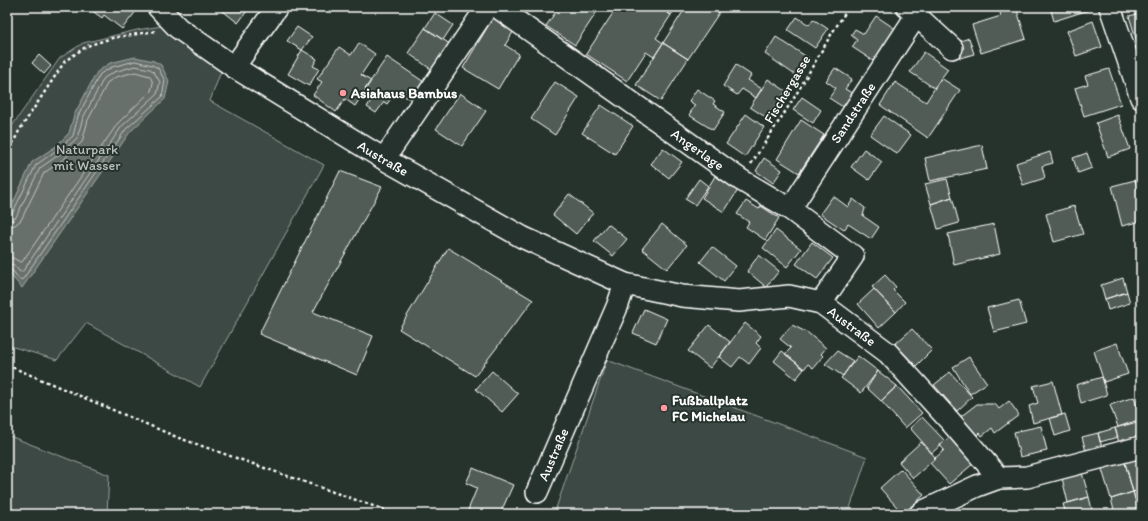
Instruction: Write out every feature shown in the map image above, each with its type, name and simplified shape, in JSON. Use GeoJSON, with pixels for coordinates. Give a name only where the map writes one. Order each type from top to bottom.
{"type":"FeatureCollection","features":[{"type":"Feature","properties":{"kind":"street","name":"Austraße"},"geometry":{"type":"LineString","coordinates":[[158,7],[178,28],[234,67],[384,159],[522,237],[625,284],[682,296],[739,301],[788,296],[821,303],[888,353],[950,421],[999,478]]}},
{"type":"Feature","properties":{"kind":"street"},"geometry":{"type":"LineString","coordinates":[[234,67],[277,7]]}},
{"type":"Feature","properties":{"kind":"street"},"geometry":{"type":"LineString","coordinates":[[384,159],[487,7]]}},
{"type":"Feature","properties":{"kind":"street","name":"Angerlage"},"geometry":{"type":"LineString","coordinates":[[497,7],[741,180],[790,209],[853,256],[821,303]]}},
{"type":"Feature","properties":{"kind":"street"},"geometry":{"type":"LineString","coordinates":[[1110,7],[1141,98]]}},
{"type":"Feature","properties":{"kind":"street"},"geometry":{"type":"LineString","coordinates":[[911,11],[952,48]]}},
{"type":"Feature","properties":{"kind":"street","name":"Sandstraße"},"geometry":{"type":"LineString","coordinates":[[790,209],[911,11]]}},
{"type":"Feature","properties":{"kind":"street","name":"Austraße"},"geometry":{"type":"LineString","coordinates":[[537,492],[617,307],[625,284]]}},
{"type":"Feature","properties":{"kind":"street"},"geometry":{"type":"LineString","coordinates":[[920,514],[977,486],[999,478],[1027,476],[1141,446]]}},
{"type":"Feature","properties":{"kind":"path","name":"Fischergasse"},"geometry":{"type":"LineString","coordinates":[[741,180],[794,98],[849,7]]}},
{"type":"Feature","properties":{"kind":"path"},"geometry":{"type":"LineString","coordinates":[[7,155],[19,131],[65,61],[87,46],[112,38],[178,28]]}},
{"type":"Feature","properties":{"kind":"path"},"geometry":{"type":"LineString","coordinates":[[7,365],[179,438],[396,514]]}},
{"type":"Feature","properties":{"kind":"green space","name":"Naturpark mit Wasser"},"geometry":{"type":"Polygon","coordinates":[[[168,25],[223,66],[210,101],[324,165],[200,387],[86,323],[57,360],[7,345],[7,133],[60,58],[83,43],[137,30],[168,25]]]}},
{"type":"Feature","properties":{"kind":"green space","name":"Fußballplatz FC Michelau"},"geometry":{"type":"Polygon","coordinates":[[[607,360],[867,457],[848,514],[554,514],[607,360]]]}},
{"type":"Feature","properties":{"kind":"green space"},"geometry":{"type":"Polygon","coordinates":[[[7,435],[109,475],[107,514],[7,514],[7,435]]]}},
{"type":"Feature","properties":{"kind":"water"},"geometry":{"type":"Polygon","coordinates":[[[135,57],[154,61],[161,65],[169,81],[165,99],[130,132],[22,288],[7,271],[7,216],[32,162],[55,147],[69,133],[74,115],[97,72],[110,63],[135,57]]]}},
{"type":"Feature","properties":{"kind":"building"},"geometry":{"type":"Polygon","coordinates":[[[87,7],[133,7],[137,10],[122,29],[104,15],[102,18],[87,7]]]}},
{"type":"Feature","properties":{"kind":"building"},"geometry":{"type":"Polygon","coordinates":[[[218,7],[250,7],[238,23],[218,7]]]}},
{"type":"Feature","properties":{"kind":"building"},"geometry":{"type":"Polygon","coordinates":[[[559,7],[600,7],[575,45],[546,26],[559,7]]]}},
{"type":"Feature","properties":{"kind":"building"},"geometry":{"type":"Polygon","coordinates":[[[617,7],[659,7],[671,15],[656,38],[663,43],[654,57],[646,52],[627,81],[586,54],[617,7]]]}},
{"type":"Feature","properties":{"kind":"building"},"geometry":{"type":"Polygon","coordinates":[[[659,7],[676,7],[671,15],[659,7]]]}},
{"type":"Feature","properties":{"kind":"building"},"geometry":{"type":"Polygon","coordinates":[[[686,7],[723,7],[688,59],[663,43],[686,7]]]}},
{"type":"Feature","properties":{"kind":"building"},"geometry":{"type":"Polygon","coordinates":[[[1005,7],[1016,7],[1026,39],[981,53],[972,25],[1001,16],[999,9],[1005,7]]]}},
{"type":"Feature","properties":{"kind":"building"},"geometry":{"type":"Polygon","coordinates":[[[1050,7],[1094,7],[1095,8],[1054,21],[1050,7]]]}},
{"type":"Feature","properties":{"kind":"building"},"geometry":{"type":"Polygon","coordinates":[[[435,13],[453,25],[443,40],[425,28],[435,13]]]}},
{"type":"Feature","properties":{"kind":"building"},"geometry":{"type":"Polygon","coordinates":[[[1141,13],[1141,55],[1129,16],[1141,13]]]}},
{"type":"Feature","properties":{"kind":"building"},"geometry":{"type":"Polygon","coordinates":[[[494,16],[515,29],[505,45],[519,54],[498,89],[463,68],[494,16]]]}},
{"type":"Feature","properties":{"kind":"building"},"geometry":{"type":"Polygon","coordinates":[[[876,16],[900,32],[878,64],[852,47],[857,40],[851,35],[855,29],[864,34],[876,16]]]}},
{"type":"Feature","properties":{"kind":"building"},"geometry":{"type":"Polygon","coordinates":[[[797,17],[809,25],[813,19],[828,29],[815,48],[788,30],[797,17]]]}},
{"type":"Feature","properties":{"kind":"building"},"geometry":{"type":"Polygon","coordinates":[[[1093,21],[1102,47],[1076,56],[1067,31],[1093,21]]]}},
{"type":"Feature","properties":{"kind":"building"},"geometry":{"type":"Polygon","coordinates":[[[297,27],[312,37],[302,50],[287,41],[297,27]]]}},
{"type":"Feature","properties":{"kind":"building"},"geometry":{"type":"Polygon","coordinates":[[[425,28],[453,46],[435,72],[408,53],[425,28]]]}},
{"type":"Feature","properties":{"kind":"building"},"geometry":{"type":"Polygon","coordinates":[[[776,37],[810,59],[798,77],[765,54],[776,37]]]}},
{"type":"Feature","properties":{"kind":"building"},"geometry":{"type":"Polygon","coordinates":[[[969,38],[974,54],[960,58],[955,43],[969,38]]]}},
{"type":"Feature","properties":{"kind":"building"},"geometry":{"type":"Polygon","coordinates":[[[359,43],[375,54],[361,75],[371,81],[355,106],[345,99],[336,112],[313,95],[322,82],[317,79],[339,47],[351,55],[359,43]]]}},
{"type":"Feature","properties":{"kind":"building"},"geometry":{"type":"Polygon","coordinates":[[[663,43],[688,59],[661,101],[636,85],[663,43]]]}},
{"type":"Feature","properties":{"kind":"building"},"geometry":{"type":"Polygon","coordinates":[[[302,50],[317,59],[313,66],[319,69],[309,86],[288,74],[302,50]]]}},
{"type":"Feature","properties":{"kind":"building"},"geometry":{"type":"Polygon","coordinates":[[[924,52],[948,69],[934,88],[910,72],[924,52]]]}},
{"type":"Feature","properties":{"kind":"building"},"geometry":{"type":"Polygon","coordinates":[[[39,55],[51,66],[44,74],[32,63],[39,55]]]}},
{"type":"Feature","properties":{"kind":"building"},"geometry":{"type":"Polygon","coordinates":[[[387,57],[424,82],[411,100],[396,91],[387,104],[384,102],[376,113],[367,107],[374,95],[365,89],[387,57]]]}},
{"type":"Feature","properties":{"kind":"building"},"geometry":{"type":"Polygon","coordinates":[[[736,65],[751,75],[748,80],[762,89],[756,98],[742,89],[737,95],[723,86],[736,65]]]}},
{"type":"Feature","properties":{"kind":"building"},"geometry":{"type":"Polygon","coordinates":[[[835,68],[852,79],[845,89],[855,95],[846,109],[829,98],[836,88],[826,81],[835,68]]]}},
{"type":"Feature","properties":{"kind":"building"},"geometry":{"type":"Polygon","coordinates":[[[1109,69],[1121,104],[1084,116],[1075,88],[1088,84],[1085,76],[1109,69]]]}},
{"type":"Feature","properties":{"kind":"building"},"geometry":{"type":"Polygon","coordinates":[[[941,78],[960,90],[928,138],[880,105],[895,82],[926,102],[941,78]]]}},
{"type":"Feature","properties":{"kind":"building"},"geometry":{"type":"Polygon","coordinates":[[[768,79],[786,91],[767,118],[750,107],[768,79]]]}},
{"type":"Feature","properties":{"kind":"building"},"geometry":{"type":"Polygon","coordinates":[[[555,82],[579,97],[555,135],[531,119],[555,82]]]}},
{"type":"Feature","properties":{"kind":"building"},"geometry":{"type":"Polygon","coordinates":[[[697,89],[715,101],[713,104],[725,112],[713,130],[689,115],[695,105],[689,101],[697,89]]]}},
{"type":"Feature","properties":{"kind":"building"},"geometry":{"type":"Polygon","coordinates":[[[460,93],[486,111],[462,146],[436,129],[460,93]]]}},
{"type":"Feature","properties":{"kind":"building"},"geometry":{"type":"Polygon","coordinates":[[[802,97],[821,110],[813,123],[793,110],[802,97]]]}},
{"type":"Feature","properties":{"kind":"building"},"geometry":{"type":"Polygon","coordinates":[[[601,105],[633,126],[615,154],[582,133],[601,105]]]}},
{"type":"Feature","properties":{"kind":"building"},"geometry":{"type":"Polygon","coordinates":[[[746,114],[764,127],[745,157],[726,144],[746,114]]]}},
{"type":"Feature","properties":{"kind":"building"},"geometry":{"type":"Polygon","coordinates":[[[1118,115],[1130,149],[1108,157],[1096,123],[1118,115]]]}},
{"type":"Feature","properties":{"kind":"building"},"geometry":{"type":"Polygon","coordinates":[[[884,116],[911,135],[897,154],[870,135],[884,116]]]}},
{"type":"Feature","properties":{"kind":"building"},"geometry":{"type":"Polygon","coordinates":[[[801,120],[824,135],[799,173],[777,159],[801,120]]]}},
{"type":"Feature","properties":{"kind":"building"},"geometry":{"type":"Polygon","coordinates":[[[982,145],[987,169],[930,181],[925,158],[982,145]]]}},
{"type":"Feature","properties":{"kind":"building"},"geometry":{"type":"Polygon","coordinates":[[[663,148],[682,162],[669,178],[651,164],[663,148]]]}},
{"type":"Feature","properties":{"kind":"building"},"geometry":{"type":"Polygon","coordinates":[[[864,149],[882,162],[869,180],[851,167],[864,149]]]}},
{"type":"Feature","properties":{"kind":"building"},"geometry":{"type":"Polygon","coordinates":[[[1050,152],[1053,163],[1042,166],[1045,178],[1023,185],[1016,163],[1050,152]]]}},
{"type":"Feature","properties":{"kind":"building"},"geometry":{"type":"Polygon","coordinates":[[[1087,153],[1092,168],[1078,173],[1073,158],[1087,153]]]}},
{"type":"Feature","properties":{"kind":"building"},"geometry":{"type":"Polygon","coordinates":[[[764,158],[782,170],[773,183],[756,171],[764,158]]]}},
{"type":"Feature","properties":{"kind":"building"},"geometry":{"type":"Polygon","coordinates":[[[340,171],[382,187],[313,312],[373,336],[357,375],[259,334],[340,171]]]}},
{"type":"Feature","properties":{"kind":"building"},"geometry":{"type":"Polygon","coordinates":[[[715,176],[738,190],[724,212],[702,198],[715,176]]]}},
{"type":"Feature","properties":{"kind":"building"},"geometry":{"type":"Polygon","coordinates":[[[699,179],[708,186],[695,205],[685,199],[699,179]]]}},
{"type":"Feature","properties":{"kind":"building"},"geometry":{"type":"Polygon","coordinates":[[[947,179],[952,197],[931,204],[925,184],[947,179]]]}},
{"type":"Feature","properties":{"kind":"building"},"geometry":{"type":"Polygon","coordinates":[[[1135,180],[1141,201],[1141,221],[1122,226],[1112,186],[1135,180]]]}},
{"type":"Feature","properties":{"kind":"building"},"geometry":{"type":"Polygon","coordinates":[[[569,194],[593,213],[576,234],[553,215],[569,194]]]}},
{"type":"Feature","properties":{"kind":"building"},"geometry":{"type":"Polygon","coordinates":[[[833,196],[848,207],[853,199],[865,208],[863,216],[879,227],[871,239],[848,224],[844,230],[820,214],[833,196]]]}},
{"type":"Feature","properties":{"kind":"building"},"geometry":{"type":"Polygon","coordinates":[[[952,197],[959,223],[938,229],[931,204],[952,197]]]}},
{"type":"Feature","properties":{"kind":"building"},"geometry":{"type":"Polygon","coordinates":[[[746,201],[759,209],[761,206],[779,218],[765,240],[746,227],[749,222],[737,214],[746,201]]]}},
{"type":"Feature","properties":{"kind":"building"},"geometry":{"type":"Polygon","coordinates":[[[1074,206],[1083,234],[1054,242],[1046,214],[1074,206]]]}},
{"type":"Feature","properties":{"kind":"building"},"geometry":{"type":"Polygon","coordinates":[[[608,224],[627,239],[613,256],[594,241],[608,224]]]}},
{"type":"Feature","properties":{"kind":"building"},"geometry":{"type":"Polygon","coordinates":[[[662,224],[687,245],[667,269],[642,249],[662,224]]]}},
{"type":"Feature","properties":{"kind":"building"},"geometry":{"type":"Polygon","coordinates":[[[994,224],[1000,254],[954,265],[948,234],[994,224]]]}},
{"type":"Feature","properties":{"kind":"building"},"geometry":{"type":"Polygon","coordinates":[[[776,230],[801,249],[787,267],[763,248],[776,230]]]}},
{"type":"Feature","properties":{"kind":"building"},"geometry":{"type":"Polygon","coordinates":[[[812,242],[833,258],[817,279],[796,264],[812,242]]]}},
{"type":"Feature","properties":{"kind":"building"},"geometry":{"type":"Polygon","coordinates":[[[712,247],[736,266],[724,281],[700,262],[712,247]]]}},
{"type":"Feature","properties":{"kind":"building"},"geometry":{"type":"Polygon","coordinates":[[[448,248],[533,300],[475,376],[399,329],[448,248]]]}},
{"type":"Feature","properties":{"kind":"building"},"geometry":{"type":"Polygon","coordinates":[[[759,255],[779,271],[766,287],[747,271],[759,255]]]}},
{"type":"Feature","properties":{"kind":"building"},"geometry":{"type":"Polygon","coordinates":[[[885,275],[896,287],[893,290],[905,302],[896,312],[872,287],[885,275]]]}},
{"type":"Feature","properties":{"kind":"building"},"geometry":{"type":"Polygon","coordinates":[[[1123,278],[1127,292],[1105,299],[1101,285],[1123,278]]]}},
{"type":"Feature","properties":{"kind":"building"},"geometry":{"type":"Polygon","coordinates":[[[874,289],[896,312],[879,328],[858,304],[874,289]]]}},
{"type":"Feature","properties":{"kind":"building"},"geometry":{"type":"Polygon","coordinates":[[[1127,292],[1130,303],[1108,310],[1105,299],[1127,292]]]}},
{"type":"Feature","properties":{"kind":"building"},"geometry":{"type":"Polygon","coordinates":[[[1019,300],[1026,324],[994,332],[987,308],[1019,300]]]}},
{"type":"Feature","properties":{"kind":"building"},"geometry":{"type":"Polygon","coordinates":[[[644,309],[667,319],[656,343],[633,333],[644,309]]]}},
{"type":"Feature","properties":{"kind":"building"},"geometry":{"type":"Polygon","coordinates":[[[745,323],[761,336],[756,343],[761,348],[749,364],[740,357],[732,367],[719,357],[745,323]]]}},
{"type":"Feature","properties":{"kind":"building"},"geometry":{"type":"Polygon","coordinates":[[[709,325],[730,342],[710,368],[688,351],[709,325]]]}},
{"type":"Feature","properties":{"kind":"building"},"geometry":{"type":"Polygon","coordinates":[[[792,325],[808,333],[826,348],[821,354],[823,356],[813,368],[808,364],[804,369],[785,354],[791,348],[780,339],[792,325]]]}},
{"type":"Feature","properties":{"kind":"building"},"geometry":{"type":"Polygon","coordinates":[[[912,329],[932,350],[916,366],[895,344],[912,329]]]}},
{"type":"Feature","properties":{"kind":"building"},"geometry":{"type":"Polygon","coordinates":[[[1117,343],[1128,374],[1104,382],[1094,351],[1117,343]]]}},
{"type":"Feature","properties":{"kind":"building"},"geometry":{"type":"Polygon","coordinates":[[[782,351],[804,369],[796,379],[774,361],[782,351]]]}},
{"type":"Feature","properties":{"kind":"building"},"geometry":{"type":"Polygon","coordinates":[[[837,351],[853,361],[843,376],[825,364],[837,351]]]}},
{"type":"Feature","properties":{"kind":"building"},"geometry":{"type":"Polygon","coordinates":[[[858,356],[878,371],[861,393],[841,378],[858,356]]]}},
{"type":"Feature","properties":{"kind":"building"},"geometry":{"type":"Polygon","coordinates":[[[969,357],[987,383],[970,394],[953,367],[969,357]]]}},
{"type":"Feature","properties":{"kind":"building"},"geometry":{"type":"Polygon","coordinates":[[[492,371],[518,394],[502,412],[476,389],[492,371]]]}},
{"type":"Feature","properties":{"kind":"building"},"geometry":{"type":"Polygon","coordinates":[[[878,371],[897,386],[881,401],[867,388],[878,371]]]}},
{"type":"Feature","properties":{"kind":"building"},"geometry":{"type":"Polygon","coordinates":[[[950,372],[972,397],[957,411],[934,385],[950,372]]]}},
{"type":"Feature","properties":{"kind":"building"},"geometry":{"type":"Polygon","coordinates":[[[1102,377],[1107,395],[1081,403],[1076,385],[1102,377]]]}},
{"type":"Feature","properties":{"kind":"building"},"geometry":{"type":"Polygon","coordinates":[[[1053,381],[1062,415],[1033,423],[1029,406],[1038,403],[1033,386],[1053,381]]]}},
{"type":"Feature","properties":{"kind":"building"},"geometry":{"type":"Polygon","coordinates":[[[897,386],[922,413],[905,428],[881,401],[897,386]]]}},
{"type":"Feature","properties":{"kind":"building"},"geometry":{"type":"Polygon","coordinates":[[[1134,397],[1141,419],[1118,427],[1110,405],[1134,397]]]}},
{"type":"Feature","properties":{"kind":"building"},"geometry":{"type":"Polygon","coordinates":[[[1009,401],[1019,415],[995,433],[992,428],[982,436],[980,433],[977,436],[975,433],[973,435],[960,417],[977,404],[995,404],[999,409],[1009,401]]]}},
{"type":"Feature","properties":{"kind":"building"},"geometry":{"type":"Polygon","coordinates":[[[1065,414],[1070,431],[1055,436],[1050,418],[1065,414]]]}},
{"type":"Feature","properties":{"kind":"building"},"geometry":{"type":"Polygon","coordinates":[[[922,417],[945,441],[932,453],[910,428],[922,417]]]}},
{"type":"Feature","properties":{"kind":"building"},"geometry":{"type":"Polygon","coordinates":[[[1141,421],[1141,441],[1120,447],[1115,428],[1141,421]]]}},
{"type":"Feature","properties":{"kind":"building"},"geometry":{"type":"Polygon","coordinates":[[[1041,426],[1047,451],[1020,457],[1014,432],[1041,426]]]}},
{"type":"Feature","properties":{"kind":"building"},"geometry":{"type":"Polygon","coordinates":[[[1115,428],[1118,437],[1100,442],[1098,433],[1115,428]]]}},
{"type":"Feature","properties":{"kind":"building"},"geometry":{"type":"Polygon","coordinates":[[[1098,433],[1103,451],[1087,455],[1082,437],[1098,433]]]}},
{"type":"Feature","properties":{"kind":"building"},"geometry":{"type":"Polygon","coordinates":[[[951,436],[974,463],[949,484],[930,463],[944,450],[940,445],[951,436]]]}},
{"type":"Feature","properties":{"kind":"building"},"geometry":{"type":"Polygon","coordinates":[[[921,442],[936,458],[913,478],[899,462],[921,442]]]}},
{"type":"Feature","properties":{"kind":"building"},"geometry":{"type":"Polygon","coordinates":[[[1139,454],[1141,460],[1141,489],[1133,492],[1124,459],[1139,454]]]}},
{"type":"Feature","properties":{"kind":"building"},"geometry":{"type":"Polygon","coordinates":[[[1124,459],[1133,492],[1111,499],[1101,466],[1124,459]]]}},
{"type":"Feature","properties":{"kind":"building"},"geometry":{"type":"Polygon","coordinates":[[[473,468],[513,485],[500,514],[477,514],[468,510],[477,488],[466,483],[473,468]]]}},
{"type":"Feature","properties":{"kind":"building"},"geometry":{"type":"Polygon","coordinates":[[[901,469],[924,495],[903,514],[880,488],[901,469]]]}},
{"type":"Feature","properties":{"kind":"building"},"geometry":{"type":"Polygon","coordinates":[[[1082,473],[1089,497],[1068,503],[1062,478],[1082,473]]]}},
{"type":"Feature","properties":{"kind":"building"},"geometry":{"type":"Polygon","coordinates":[[[1141,489],[1141,511],[1139,511],[1133,492],[1141,489]]]}},
{"type":"Feature","properties":{"kind":"building"},"geometry":{"type":"Polygon","coordinates":[[[1133,492],[1140,514],[1115,514],[1111,499],[1133,492]]]}},
{"type":"Feature","properties":{"kind":"building"},"geometry":{"type":"Polygon","coordinates":[[[1089,497],[1093,514],[1066,514],[1063,504],[1089,497]]]}},
{"type":"Feature","properties":{"kind":"place","name":"Asiahaus Bambus"},"geometry":{"type":"Point","coordinates":[343,93]}},
{"type":"Feature","properties":{"kind":"place","name":"Fußballplatz FC Michelau"},"geometry":{"type":"Point","coordinates":[664,408]}}]}
